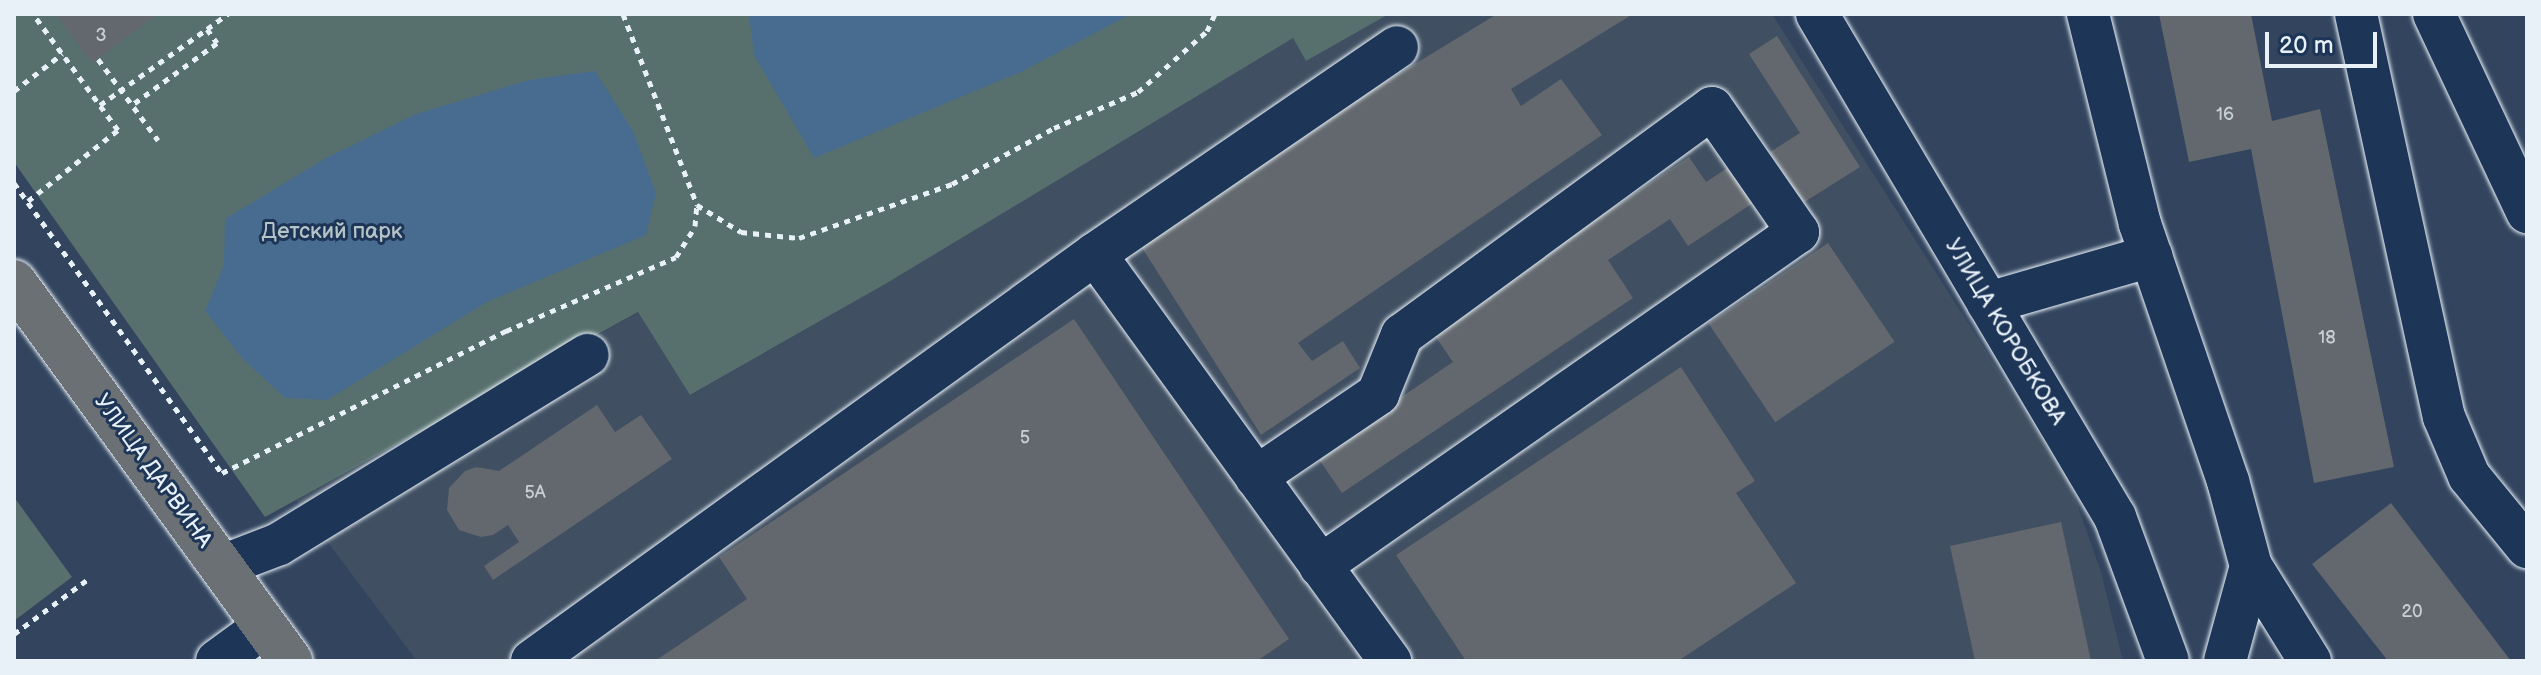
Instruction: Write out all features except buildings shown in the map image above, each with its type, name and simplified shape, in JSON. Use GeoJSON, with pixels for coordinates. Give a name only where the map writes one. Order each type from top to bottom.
{"type":"FeatureCollection","features":[{"type":"Feature","properties":{"kind":"main road","name":"УЛИЦА ДАРВИНА"},"geometry":{"type":"LineString","coordinates":[[14,282],[290,661]]}},
{"type":"Feature","properties":{"kind":"street","name":"УЛИЦА КОРОБКОВА"},"geometry":{"type":"LineString","coordinates":[[1817,14],[2115,517],[2168,661]]}},
{"type":"Feature","properties":{"kind":"street"},"geometry":{"type":"LineString","coordinates":[[2088,14],[2151,256],[2228,481],[2251,566],[2310,661]]}},
{"type":"Feature","properties":{"kind":"street"},"geometry":{"type":"LineString","coordinates":[[2356,14],[2444,417],[2469,476],[2527,547]]}},
{"type":"Feature","properties":{"kind":"street"},"geometry":{"type":"LineString","coordinates":[[2434,14],[2527,212]]}},
{"type":"Feature","properties":{"kind":"street"},"geometry":{"type":"LineString","coordinates":[[532,661],[1095,254],[1397,47]]}},
{"type":"Feature","properties":{"kind":"street"},"geometry":{"type":"LineString","coordinates":[[1256,477],[1378,394],[1402,335],[1712,108],[1798,232],[1320,566]]}},
{"type":"Feature","properties":{"kind":"street"},"geometry":{"type":"LineString","coordinates":[[1095,254],[1390,661]]}},
{"type":"Feature","properties":{"kind":"street"},"geometry":{"type":"LineString","coordinates":[[1988,303],[2151,256]]}},
{"type":"Feature","properties":{"kind":"street"},"geometry":{"type":"LineString","coordinates":[[222,566],[279,544],[588,355]]}},
{"type":"Feature","properties":{"kind":"street"},"geometry":{"type":"LineString","coordinates":[[2225,661],[2251,566]]}},
{"type":"Feature","properties":{"kind":"street"},"geometry":{"type":"LineString","coordinates":[[217,661],[265,626]]}},
{"type":"Feature","properties":{"kind":"path"},"geometry":{"type":"LineString","coordinates":[[28,201],[118,130],[33,14]]}},
{"type":"Feature","properties":{"kind":"path"},"geometry":{"type":"LineString","coordinates":[[100,105],[228,14]]}},
{"type":"Feature","properties":{"kind":"path"},"geometry":{"type":"LineString","coordinates":[[14,183],[222,473],[506,331],[676,257],[695,226],[697,205],[623,14]]}},
{"type":"Feature","properties":{"kind":"path"},"geometry":{"type":"LineString","coordinates":[[697,205],[741,232],[799,238],[952,184],[1054,128],[1138,92],[1207,31],[1215,14]]}},
{"type":"Feature","properties":{"kind":"path"},"geometry":{"type":"LineString","coordinates":[[132,105],[217,43],[207,29]]}},
{"type":"Feature","properties":{"kind":"path"},"geometry":{"type":"LineString","coordinates":[[14,91],[62,54]]}},
{"type":"Feature","properties":{"kind":"path"},"geometry":{"type":"LineString","coordinates":[[98,59],[158,140]]}},
{"type":"Feature","properties":{"kind":"path"},"geometry":{"type":"LineString","coordinates":[[14,634],[88,579]]}},
{"type":"Feature","properties":{"kind":"shaded area"},"geometry":{"type":"Polygon","coordinates":[[[1389,14],[1772,14],[2070,484],[2101,572],[2123,661],[417,661],[296,500],[639,312],[691,395],[887,283],[1293,37],[1306,61],[1389,14]]]}},
{"type":"Feature","properties":{"kind":"green space","name":"Детский парк"},"geometry":{"type":"Polygon","coordinates":[[[14,14],[1389,14],[1306,61],[1293,38],[887,283],[690,395],[638,312],[265,517],[14,162],[14,14]]]}},
{"type":"Feature","properties":{"kind":"green space"},"geometry":{"type":"Polygon","coordinates":[[[14,497],[72,577],[14,621],[14,497]]]}},
{"type":"Feature","properties":{"kind":"water"},"geometry":{"type":"Polygon","coordinates":[[[749,14],[1131,14],[1023,71],[814,158],[754,55],[749,14]]]}},
{"type":"Feature","properties":{"kind":"water"},"geometry":{"type":"Polygon","coordinates":[[[595,71],[633,131],[656,193],[646,235],[487,302],[327,400],[285,398],[242,358],[205,311],[224,265],[225,219],[324,159],[416,114],[529,80],[595,71]]]}}]}
